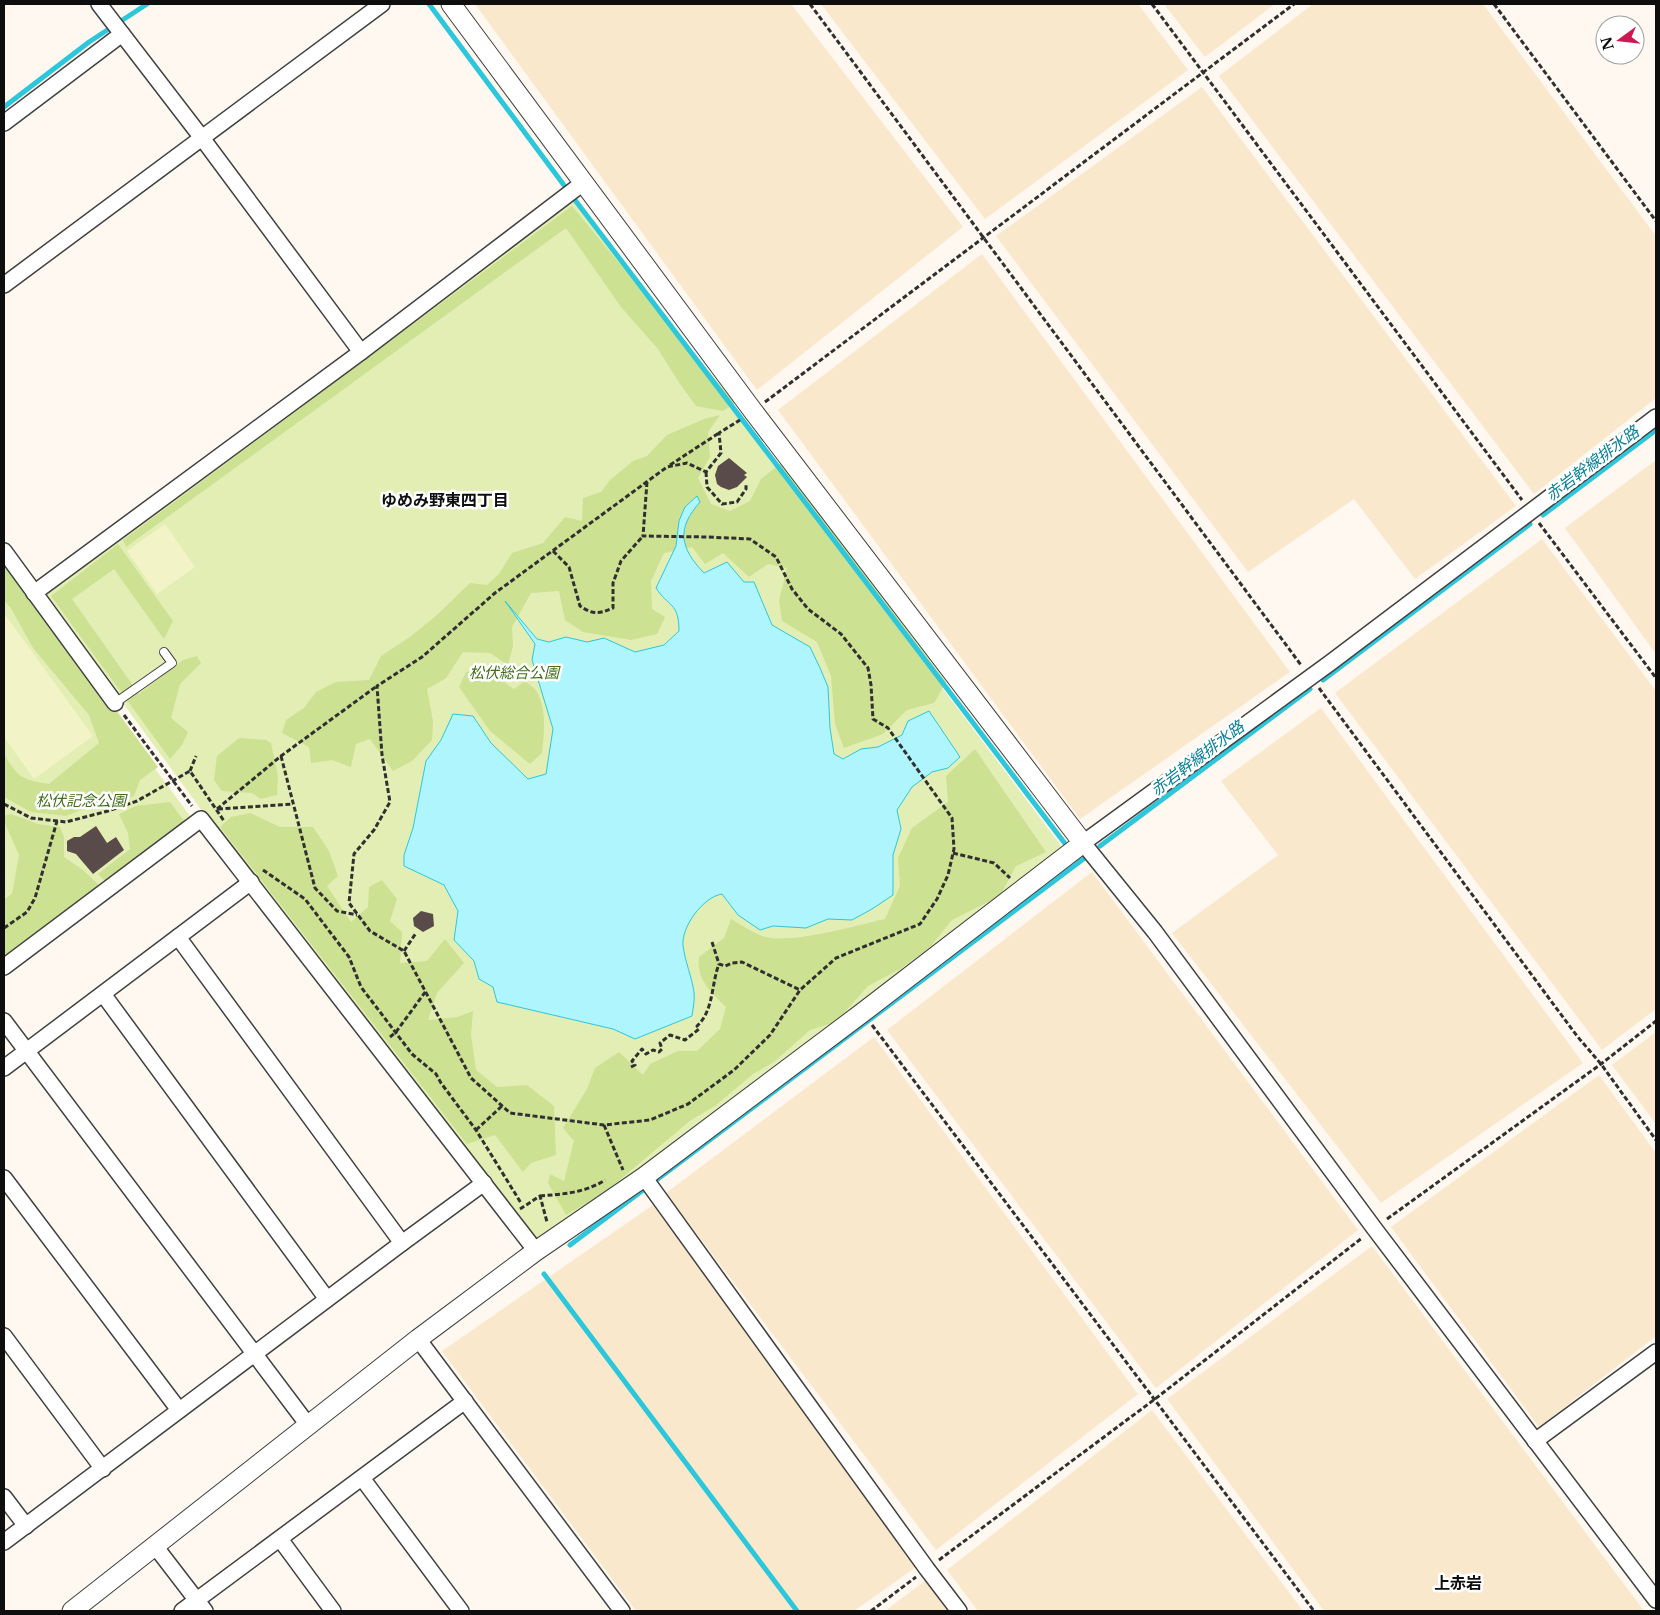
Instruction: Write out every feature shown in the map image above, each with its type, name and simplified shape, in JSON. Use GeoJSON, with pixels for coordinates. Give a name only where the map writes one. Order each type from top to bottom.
{"type":"FeatureCollection","features":[{"type":"Feature","properties":{"kind":"street"},"geometry":{"type":"LineString","coordinates":[[99,4],[202,138],[361,352]]}},
{"type":"Feature","properties":{"kind":"street"},"geometry":{"type":"LineString","coordinates":[[4,285],[382,4]]}},
{"type":"Feature","properties":{"kind":"street"},"geometry":{"type":"LineString","coordinates":[[451,4],[753,411],[1083,843],[1155,932],[1374,1228],[1656,1600]]}},
{"type":"Feature","properties":{"kind":"street"},"geometry":{"type":"LineString","coordinates":[[4,123],[122,34]]}},
{"type":"Feature","properties":{"kind":"street"},"geometry":{"type":"LineString","coordinates":[[34,593],[361,352],[583,183]]}},
{"type":"Feature","properties":{"kind":"street"},"geometry":{"type":"LineString","coordinates":[[72,1611],[418,1339],[542,1247],[643,1183],[1083,843],[1310,677],[1656,417]]}},
{"type":"Feature","properties":{"kind":"street"},"geometry":{"type":"LineString","coordinates":[[4,551],[115,703]]}},
{"type":"Feature","properties":{"kind":"street"},"geometry":{"type":"LineString","coordinates":[[4,966],[201,819],[510,1216],[542,1247]]}},
{"type":"Feature","properties":{"kind":"street"},"geometry":{"type":"LineString","coordinates":[[4,1068],[251,882]]}},
{"type":"Feature","properties":{"kind":"street"},"geometry":{"type":"LineString","coordinates":[[178,937],[402,1243]]}},
{"type":"Feature","properties":{"kind":"street"},"geometry":{"type":"LineString","coordinates":[[103,994],[327,1299]]}},
{"type":"Feature","properties":{"kind":"street"},"geometry":{"type":"LineString","coordinates":[[4,1020],[308,1426]]}},
{"type":"Feature","properties":{"kind":"street"},"geometry":{"type":"LineString","coordinates":[[4,1178],[180,1410]]}},
{"type":"Feature","properties":{"kind":"street"},"geometry":{"type":"LineString","coordinates":[[4,1542],[484,1183]]}},
{"type":"Feature","properties":{"kind":"street"},"geometry":{"type":"LineString","coordinates":[[643,1183],[927,1569],[960,1611]]}},
{"type":"Feature","properties":{"kind":"street"},"geometry":{"type":"LineString","coordinates":[[4,1336],[104,1469]]}},
{"type":"Feature","properties":{"kind":"street"},"geometry":{"type":"LineString","coordinates":[[418,1339],[622,1611]]}},
{"type":"Feature","properties":{"kind":"street"},"geometry":{"type":"LineString","coordinates":[[1536,1441],[1656,1352]]}},
{"type":"Feature","properties":{"kind":"street"},"geometry":{"type":"LineString","coordinates":[[182,1611],[200,1606],[280,1538],[465,1401]]}},
{"type":"Feature","properties":{"kind":"street"},"geometry":{"type":"LineString","coordinates":[[362,1478],[461,1611]]}},
{"type":"Feature","properties":{"kind":"street"},"geometry":{"type":"LineString","coordinates":[[4,1497],[26,1526]]}},
{"type":"Feature","properties":{"kind":"street"},"geometry":{"type":"LineString","coordinates":[[280,1538],[333,1611]]}},
{"type":"Feature","properties":{"kind":"street"},"geometry":{"type":"LineString","coordinates":[[155,1546],[200,1606]]}},
{"type":"Feature","properties":{"kind":"lane"},"geometry":{"type":"LineString","coordinates":[[115,703],[172,663],[164,652]]}},
{"type":"Feature","properties":{"kind":"path"},"geometry":{"type":"LineString","coordinates":[[810,4],[1656,1140]]}},
{"type":"Feature","properties":{"kind":"path"},"geometry":{"type":"LineString","coordinates":[[1152,4],[1656,678]]}},
{"type":"Feature","properties":{"kind":"path"},"geometry":{"type":"LineString","coordinates":[[217,809],[281,756],[377,686],[422,657],[495,593],[667,467],[753,411],[1294,4]]}},
{"type":"Feature","properties":{"kind":"path"},"geometry":{"type":"LineString","coordinates":[[1494,4],[1656,221]]}},
{"type":"Feature","properties":{"kind":"path"},"geometry":{"type":"LineString","coordinates":[[719,433],[721,453],[706,472],[707,487],[722,504],[737,502],[746,489],[746,484]]}},
{"type":"Feature","properties":{"kind":"path"},"geometry":{"type":"LineString","coordinates":[[667,467],[687,463],[706,472]]}},
{"type":"Feature","properties":{"kind":"path"},"geometry":{"type":"LineString","coordinates":[[553,551],[569,567],[580,606],[589,612],[598,614],[613,608],[614,583],[620,561],[643,536],[647,482]]}},
{"type":"Feature","properties":{"kind":"path"},"geometry":{"type":"LineString","coordinates":[[377,686],[382,754],[390,802],[374,830],[354,854],[349,903],[370,931],[404,951],[471,1078],[510,1113],[604,1125],[650,1120],[688,1104],[734,1070],[770,1034],[800,990],[836,958],[920,924],[937,899],[948,875],[953,853],[952,818],[930,784],[888,728],[873,719],[868,668],[841,634],[808,609],[792,589],[776,557],[750,539],[643,536]]}},
{"type":"Feature","properties":{"kind":"path"},"geometry":{"type":"LineString","coordinates":[[115,703],[201,819]]}},
{"type":"Feature","properties":{"kind":"path"},"geometry":{"type":"LineString","coordinates":[[4,804],[31,818],[66,822],[108,812],[137,801],[190,770],[196,756]]}},
{"type":"Feature","properties":{"kind":"path"},"geometry":{"type":"LineString","coordinates":[[281,756],[315,888],[338,911],[358,915]]}},
{"type":"Feature","properties":{"kind":"path"},"geometry":{"type":"LineString","coordinates":[[190,770],[226,824]]}},
{"type":"Feature","properties":{"kind":"path"},"geometry":{"type":"LineString","coordinates":[[217,809],[293,804]]}},
{"type":"Feature","properties":{"kind":"path"},"geometry":{"type":"LineString","coordinates":[[4,928],[27,912],[34,898],[57,821]]}},
{"type":"Feature","properties":{"kind":"path"},"geometry":{"type":"LineString","coordinates":[[953,853],[994,863],[1022,890]]}},
{"type":"Feature","properties":{"kind":"path"},"geometry":{"type":"LineString","coordinates":[[257,865],[305,899],[349,957],[361,987],[412,1054],[436,1074],[476,1130],[523,1207]]}},
{"type":"Feature","properties":{"kind":"path"},"geometry":{"type":"LineString","coordinates":[[404,951],[416,933]]}},
{"type":"Feature","properties":{"kind":"path"},"geometry":{"type":"LineString","coordinates":[[631,1067],[634,1065],[632,1061],[642,1049],[646,1054],[653,1050],[659,1052],[662,1049],[660,1043],[670,1035],[685,1040],[700,1029],[697,1026],[704,1019],[711,1004],[714,977],[719,964],[712,942]]}},
{"type":"Feature","properties":{"kind":"path"},"geometry":{"type":"LineString","coordinates":[[719,964],[725,966],[742,962],[800,990]]}},
{"type":"Feature","properties":{"kind":"path"},"geometry":{"type":"LineString","coordinates":[[396,1032],[426,992]]}},
{"type":"Feature","properties":{"kind":"path"},"geometry":{"type":"LineString","coordinates":[[871,1611],[1154,1399],[1374,1228],[1601,1064],[1656,1021]]}},
{"type":"Feature","properties":{"kind":"path"},"geometry":{"type":"LineString","coordinates":[[872,1025],[1314,1611]]}},
{"type":"Feature","properties":{"kind":"path"},"geometry":{"type":"LineString","coordinates":[[476,1130],[502,1106]]}},
{"type":"Feature","properties":{"kind":"path"},"geometry":{"type":"LineString","coordinates":[[604,1125],[643,1183]]}},
{"type":"Feature","properties":{"kind":"path"},"geometry":{"type":"LineString","coordinates":[[510,1216],[540,1196],[571,1194],[606,1179]]}},
{"type":"Feature","properties":{"kind":"path"},"geometry":{"type":"LineString","coordinates":[[540,1196],[548,1224],[542,1234],[542,1247]]}},
{"type":"Feature","properties":{"kind":"shaded area"},"geometry":{"type":"Polygon","coordinates":[[[475,4],[791,4],[963,227],[757,390],[475,4]]]}},
{"type":"Feature","properties":{"kind":"shaded area"},"geometry":{"type":"Polygon","coordinates":[[[821,4],[1138,4],[1188,70],[985,219],[821,4]]]}},
{"type":"Feature","properties":{"kind":"shaded area"},"geometry":{"type":"Polygon","coordinates":[[[1164,4],[1275,4],[1205,57],[1164,4]]]}},
{"type":"Feature","properties":{"kind":"shaded area"},"geometry":{"type":"Polygon","coordinates":[[[1313,4],[1483,4],[1656,236],[1656,398],[1534,494],[1219,76],[1313,4]]]}},
{"type":"Feature","properties":{"kind":"shaded area"},"geometry":{"type":"Polygon","coordinates":[[[1202,87],[1516,506],[1415,579],[1354,499],[1248,572],[996,236],[1202,87]]]}},
{"type":"Feature","properties":{"kind":"shaded area"},"geometry":{"type":"Polygon","coordinates":[[[982,254],[1290,672],[1080,819],[778,410],[982,254]]]}},
{"type":"Feature","properties":{"kind":"shaded area"},"geometry":{"type":"Polygon","coordinates":[[[1656,460],[1656,654],[1565,528],[1656,460]]]}},
{"type":"Feature","properties":{"kind":"shaded area"},"geometry":{"type":"Polygon","coordinates":[[[1542,539],[1656,691],[1656,1009],[1602,1050],[1335,693],[1542,539]]]}},
{"type":"Feature","properties":{"kind":"shaded area"},"geometry":{"type":"Polygon","coordinates":[[[1321,708],[1583,1063],[1381,1203],[1172,933],[1278,855],[1221,781],[1321,708]]]}},
{"type":"Feature","properties":{"kind":"shaded area"},"geometry":{"type":"Polygon","coordinates":[[[1092,872],[1358,1230],[1156,1388],[887,1030],[1092,872]]]}},
{"type":"Feature","properties":{"kind":"shaded area"},"geometry":{"type":"Polygon","coordinates":[[[1656,1032],[1656,1124],[1612,1065],[1656,1032]]]}},
{"type":"Feature","properties":{"kind":"shaded area"},"geometry":{"type":"Polygon","coordinates":[[[874,1037],[1138,1394],[936,1550],[666,1193],[874,1037]]]}},
{"type":"Feature","properties":{"kind":"shaded area"},"geometry":{"type":"Polygon","coordinates":[[[1599,1075],[1656,1153],[1656,1336],[1539,1427],[1391,1227],[1599,1075]]]}},
{"type":"Feature","properties":{"kind":"shaded area"},"geometry":{"type":"Polygon","coordinates":[[[653,1205],[916,1567],[854,1611],[636,1611],[442,1351],[653,1205]]]}},
{"type":"Feature","properties":{"kind":"shaded area"},"geometry":{"type":"Polygon","coordinates":[[[1372,1246],[1644,1611],[1324,1611],[1167,1399],[1372,1246]]]}},
{"type":"Feature","properties":{"kind":"shaded area"},"geometry":{"type":"Polygon","coordinates":[[[1152,1410],[1303,1611],[978,1611],[947,1570],[1152,1410]]]}},
{"type":"Feature","properties":{"kind":"shaded area"},"geometry":{"type":"Polygon","coordinates":[[[925,1581],[949,1611],[885,1611],[925,1581]]]}},
{"type":"Feature","properties":{"kind":"green space","name":"松伏総合公園"},"geometry":{"type":"Polygon","coordinates":[[[575,200],[1068,855],[538,1246],[205,815],[43,594],[575,200]]]}},
{"type":"Feature","properties":{"kind":"green space"},"geometry":{"type":"Polygon","coordinates":[[[572,206],[735,403],[723,411],[696,406],[658,349],[621,307],[566,228],[126,547],[123,540],[572,206]]]}},
{"type":"Feature","properties":{"kind":"green space"},"geometry":{"type":"Polygon","coordinates":[[[720,415],[708,432],[710,457],[698,478],[711,504],[730,511],[750,501],[761,479],[781,463],[946,682],[934,703],[907,710],[883,734],[844,748],[835,724],[831,676],[817,642],[782,621],[779,601],[787,568],[768,564],[749,577],[723,553],[705,564],[692,547],[664,553],[651,581],[652,609],[665,617],[657,634],[631,640],[583,632],[565,620],[559,591],[531,593],[512,627],[513,646],[508,665],[490,653],[463,652],[446,678],[427,689],[433,721],[432,740],[412,761],[393,771],[370,739],[356,744],[351,767],[332,760],[311,763],[309,747],[282,733],[286,720],[304,708],[316,692],[336,682],[369,680],[381,656],[410,637],[437,615],[470,583],[487,585],[499,574],[512,553],[543,543],[565,517],[582,521],[583,498],[601,492],[610,480],[633,461],[647,456],[667,435],[704,419],[720,415]]]}},
{"type":"Feature","properties":{"kind":"green space"},"geometry":{"type":"Polygon","coordinates":[[[165,524],[195,567],[157,594],[127,551],[165,524]]]}},
{"type":"Feature","properties":{"kind":"green space"},"geometry":{"type":"Polygon","coordinates":[[[118,544],[173,621],[164,639],[114,569],[72,599],[139,694],[183,660],[197,656],[201,663],[180,684],[171,718],[188,732],[182,745],[170,759],[51,596],[118,544]]]}},
{"type":"Feature","properties":{"kind":"green space"},"geometry":{"type":"Polygon","coordinates":[[[4,558],[158,767],[140,780],[134,796],[114,803],[98,803],[66,816],[31,812],[4,797],[4,754],[17,773],[27,779],[49,784],[99,743],[89,715],[33,648],[12,610],[4,600],[4,558]]]}},
{"type":"Feature","properties":{"kind":"green space","name":"松伏記念公園"},"geometry":{"type":"Polygon","coordinates":[[[4,564],[190,816],[4,955],[4,564]]]}},
{"type":"Feature","properties":{"kind":"green space"},"geometry":{"type":"Polygon","coordinates":[[[4,613],[93,736],[34,779],[4,737],[4,613]]]}},
{"type":"Feature","properties":{"kind":"green space"},"geometry":{"type":"Polygon","coordinates":[[[486,670],[514,689],[525,681],[537,692],[544,714],[543,746],[542,753],[530,764],[490,731],[459,687],[466,672],[486,670]]]}},
{"type":"Feature","properties":{"kind":"green space"},"geometry":{"type":"Polygon","coordinates":[[[239,738],[266,740],[271,743],[278,776],[277,795],[261,799],[252,793],[222,791],[214,780],[217,756],[239,738]]]}},
{"type":"Feature","properties":{"kind":"green space"},"geometry":{"type":"Polygon","coordinates":[[[975,749],[1046,852],[1016,866],[1000,896],[952,920],[930,947],[900,969],[868,986],[836,1022],[810,1030],[774,1062],[753,1074],[715,1106],[691,1120],[604,1193],[566,1215],[548,1183],[550,1174],[564,1181],[574,1141],[563,1128],[587,1089],[595,1068],[619,1052],[643,1075],[650,1064],[678,1051],[697,1051],[720,1029],[726,1007],[710,991],[702,979],[699,957],[724,938],[731,919],[766,937],[792,938],[825,933],[885,919],[900,886],[898,858],[912,828],[948,802],[946,776],[975,749]]]}},
{"type":"Feature","properties":{"kind":"green space"},"geometry":{"type":"Polygon","coordinates":[[[170,802],[187,825],[107,883],[98,874],[130,849],[128,833],[119,814],[136,806],[170,802]]]}},
{"type":"Feature","properties":{"kind":"green space"},"geometry":{"type":"Polygon","coordinates":[[[250,813],[280,827],[313,827],[329,851],[338,876],[327,886],[351,922],[368,907],[369,887],[382,880],[397,899],[390,921],[402,932],[400,963],[427,961],[445,939],[464,963],[437,993],[428,1020],[457,1017],[473,1011],[471,1035],[476,1070],[497,1087],[527,1085],[554,1106],[556,1155],[531,1163],[523,1172],[495,1135],[467,1144],[220,827],[231,817],[250,813]]]}},
{"type":"Feature","properties":{"kind":"green space"},"geometry":{"type":"Polygon","coordinates":[[[11,814],[38,824],[60,827],[64,837],[64,857],[83,870],[101,887],[4,960],[4,899],[12,894],[19,855],[4,821],[4,816],[11,814]]]}},
{"type":"Feature","properties":{"kind":"water"},"geometry":{"type":"Polygon","coordinates":[[[697,496],[700,502],[692,512],[684,530],[686,547],[690,555],[704,573],[727,562],[744,582],[754,582],[772,625],[810,647],[828,687],[830,728],[834,754],[843,759],[861,749],[878,747],[902,735],[908,721],[929,711],[960,757],[948,768],[932,772],[912,787],[897,810],[901,829],[893,855],[893,895],[852,920],[828,919],[806,928],[773,926],[760,930],[738,915],[722,894],[715,896],[695,914],[689,922],[683,938],[684,952],[694,992],[692,1016],[635,1039],[613,1029],[497,1002],[493,987],[479,979],[474,961],[454,940],[458,911],[444,885],[404,866],[404,855],[413,828],[426,761],[441,740],[453,714],[473,716],[491,743],[528,779],[546,774],[553,729],[532,660],[535,644],[505,601],[537,639],[549,642],[566,637],[587,642],[604,638],[635,652],[664,645],[679,631],[679,622],[675,610],[656,588],[676,546],[679,521],[685,507],[697,496]]]}},
{"type":"Feature","properties":{"kind":"building"},"geometry":{"type":"Polygon","coordinates":[[[729,458],[747,473],[744,475],[747,477],[737,487],[729,490],[717,484],[715,475],[718,466],[729,458]]]}},
{"type":"Feature","properties":{"kind":"building"},"geometry":{"type":"Polygon","coordinates":[[[96,826],[107,843],[116,837],[124,850],[93,874],[76,854],[67,851],[67,841],[74,837],[80,837],[96,826]]]}},
{"type":"Feature","properties":{"kind":"building"},"geometry":{"type":"Polygon","coordinates":[[[421,911],[433,914],[434,926],[423,932],[414,926],[413,918],[421,911]]]}},
{"type":"Feature","properties":{"kind":"waterway"},"geometry":{"type":"LineString","coordinates":[[4,107],[89,42],[147,4]]}},
{"type":"Feature","properties":{"kind":"waterway"},"geometry":{"type":"LineString","coordinates":[[429,4],[575,200],[1079,862]]}},
{"type":"Feature","properties":{"kind":"waterway","name":"赤岩幹線排水路"},"geometry":{"type":"LineString","coordinates":[[1543,515],[1656,430]]}},
{"type":"Feature","properties":{"kind":"waterway","name":"赤岩幹線排水路"},"geometry":{"type":"LineString","coordinates":[[1323,680],[1530,524]]}},
{"type":"Feature","properties":{"kind":"waterway","name":"赤岩幹線排水路"},"geometry":{"type":"LineString","coordinates":[[1100,846],[1310,689]]}},
{"type":"Feature","properties":{"kind":"waterway"},"geometry":{"type":"LineString","coordinates":[[570,1245],[1086,857]]}},
{"type":"Feature","properties":{"kind":"waterway"},"geometry":{"type":"LineString","coordinates":[[544,1274],[797,1611]]}},
{"type":"Feature","properties":{"kind":"district","name":"ゆめみ野東四丁目"},"geometry":{"type":"Point","coordinates":[445,500]}},
{"type":"Feature","properties":{"kind":"district","name":"上赤岩"},"geometry":{"type":"Point","coordinates":[1458,1583]}}]}
